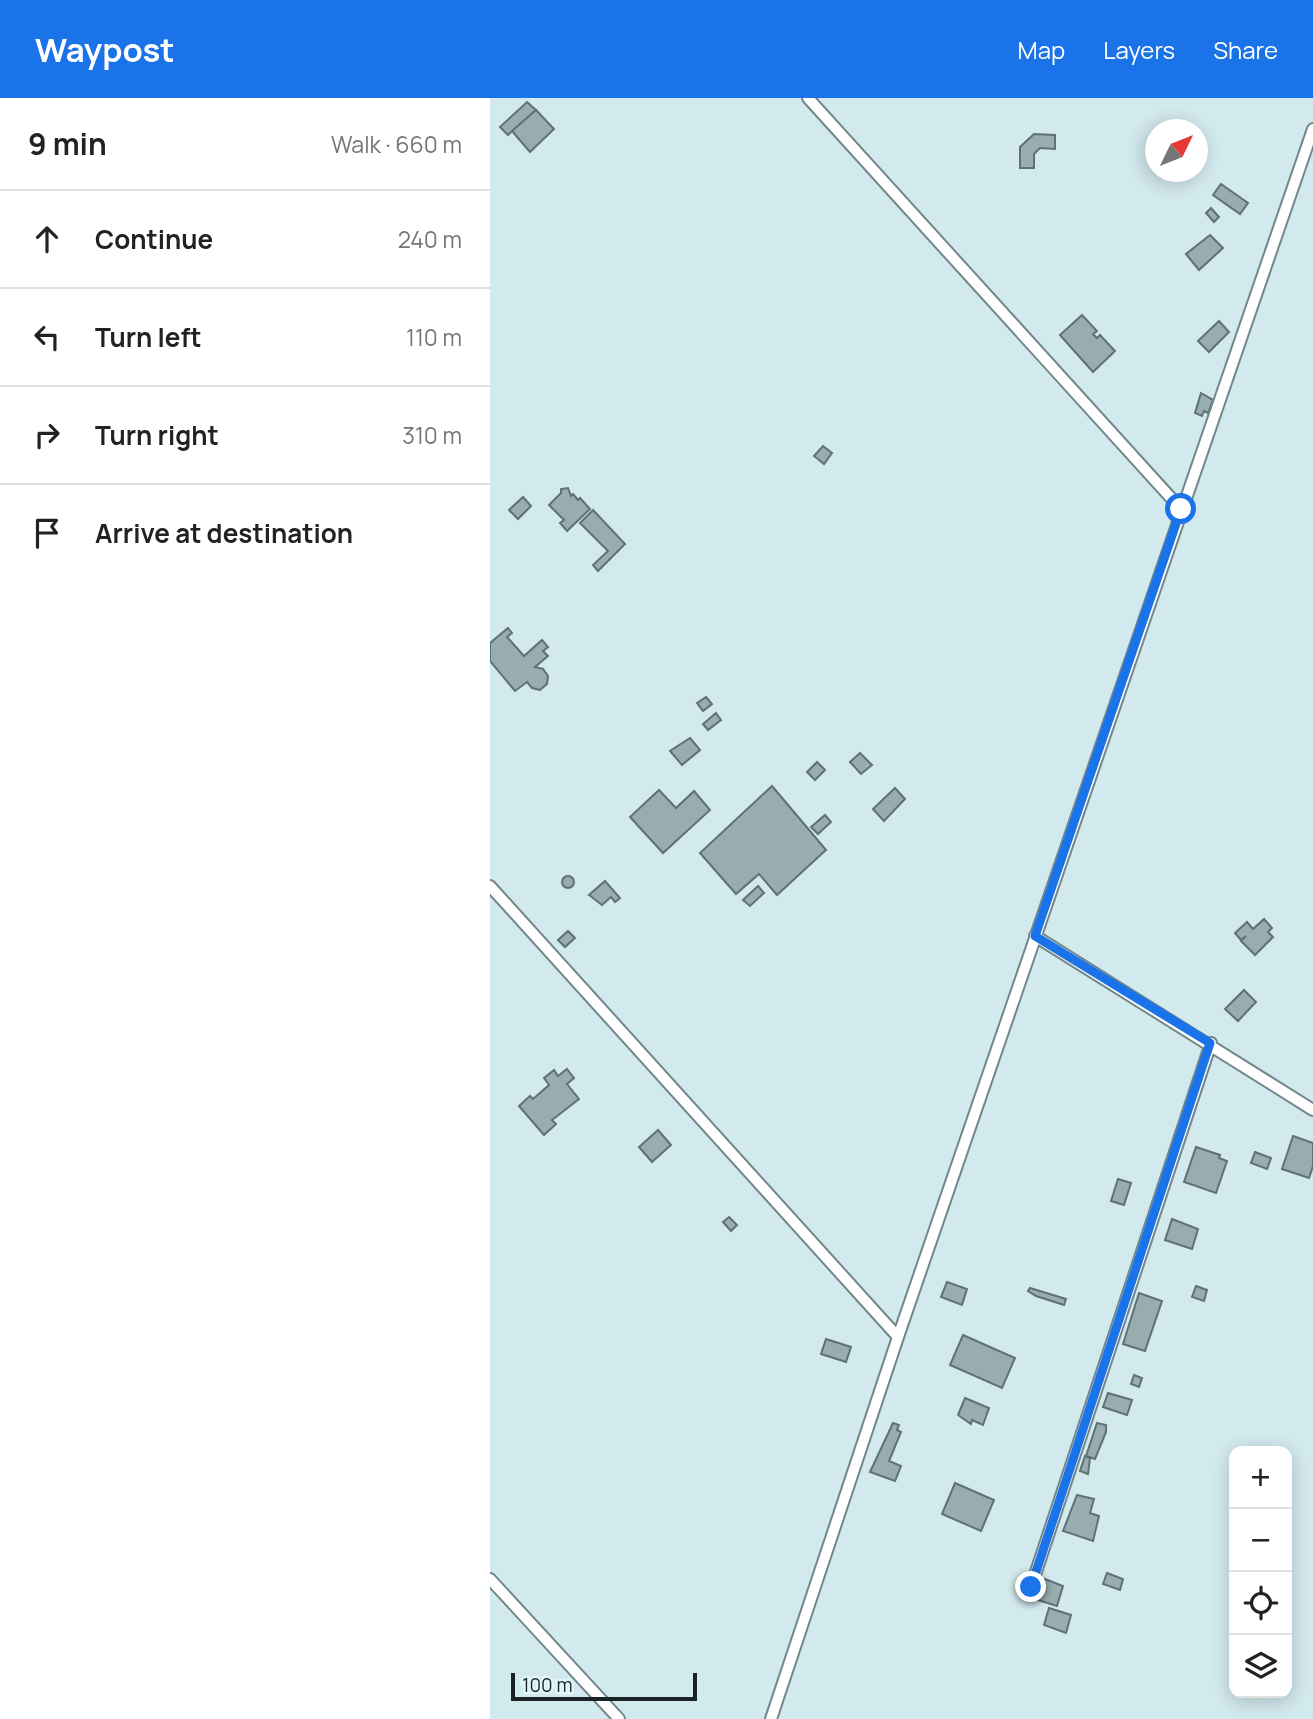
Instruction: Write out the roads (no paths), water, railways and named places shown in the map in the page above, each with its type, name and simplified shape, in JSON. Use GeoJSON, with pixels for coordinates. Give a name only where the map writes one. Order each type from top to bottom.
{"type":"FeatureCollection","features":[{"type":"Feature","properties":{"kind":"street"},"geometry":{"type":"LineString","coordinates":[[808,98],[1181,509]]}},
{"type":"Feature","properties":{"kind":"street"},"geometry":{"type":"LineString","coordinates":[[771,1719],[1035,936],[1313,129]]}},
{"type":"Feature","properties":{"kind":"street"},"geometry":{"type":"LineString","coordinates":[[490,886],[898,1338]]}},
{"type":"Feature","properties":{"kind":"street"},"geometry":{"type":"LineString","coordinates":[[1035,936],[1210,1043],[1313,1110]]}},
{"type":"Feature","properties":{"kind":"street"},"geometry":{"type":"LineString","coordinates":[[1031,1587],[1210,1043]]}},
{"type":"Feature","properties":{"kind":"street"},"geometry":{"type":"LineString","coordinates":[[490,1579],[619,1719]]}}]}
